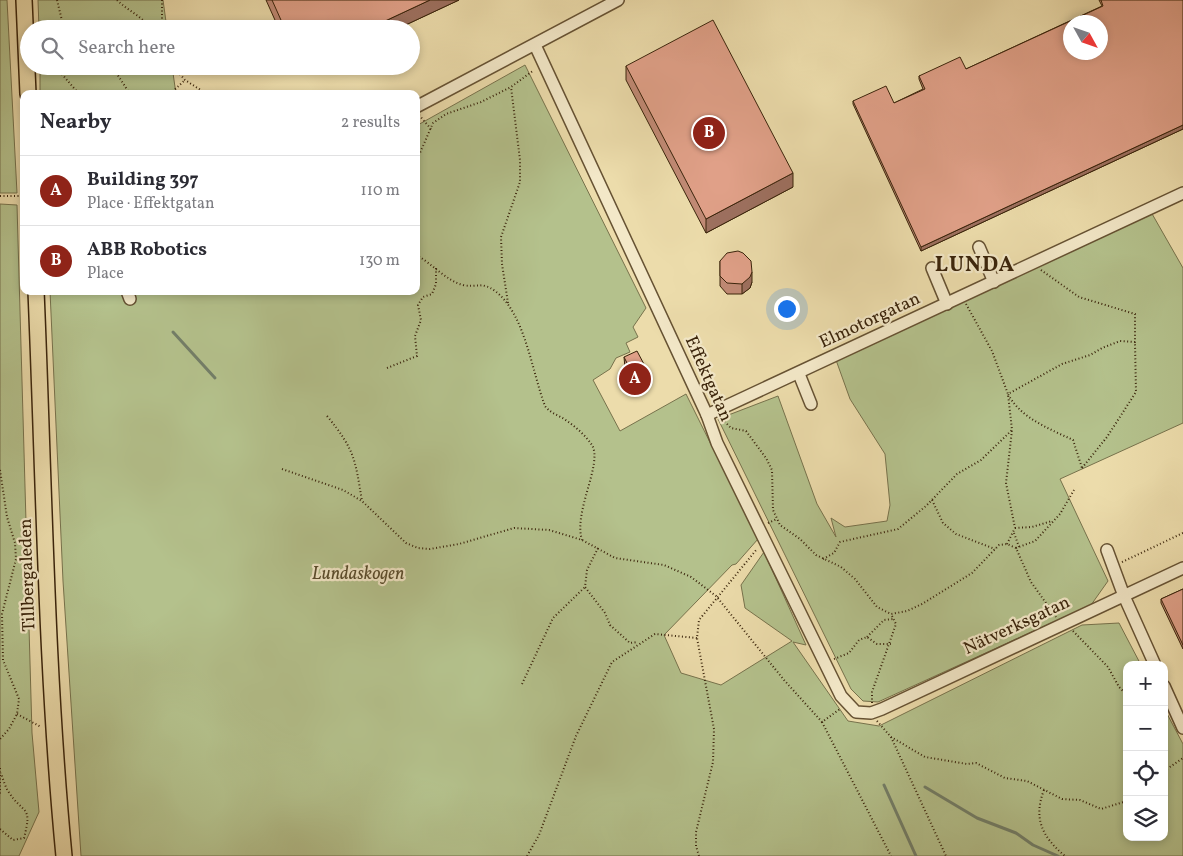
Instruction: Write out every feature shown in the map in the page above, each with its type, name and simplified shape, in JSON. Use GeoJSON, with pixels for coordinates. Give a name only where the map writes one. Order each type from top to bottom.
{"type":"FeatureCollection","features":[{"type":"Feature","properties":{"kind":"main road"},"geometry":{"type":"LineString","coordinates":[[24,0],[25,20]]}},
{"type":"Feature","properties":{"kind":"main road"},"geometry":{"type":"LineString","coordinates":[[27,75],[28,90]]}},
{"type":"Feature","properties":{"kind":"main road","name":"Tillbergaleden"},"geometry":{"type":"LineString","coordinates":[[36,295],[55,735],[64,856]]}},
{"type":"Feature","properties":{"kind":"street"},"geometry":{"type":"LineString","coordinates":[[420,105],[618,0]]}},
{"type":"Feature","properties":{"kind":"street","name":"Effektgatan"},"geometry":{"type":"LineString","coordinates":[[535,45],[707,415],[717,444],[846,704]]}},
{"type":"Feature","properties":{"kind":"street","name":"Elmotorgatan"},"geometry":{"type":"LineString","coordinates":[[707,415],[1183,193]]}},
{"type":"Feature","properties":{"kind":"street"},"geometry":{"type":"LineString","coordinates":[[979,247],[994,282]]}},
{"type":"Feature","properties":{"kind":"street"},"geometry":{"type":"LineString","coordinates":[[932,268],[948,304]]}},
{"type":"Feature","properties":{"kind":"street"},"geometry":{"type":"LineString","coordinates":[[798,374],[811,404]]}},
{"type":"Feature","properties":{"kind":"street"},"geometry":{"type":"LineString","coordinates":[[1107,550],[1124,596],[1153,661]]}},
{"type":"Feature","properties":{"kind":"street","name":"Nätverksgatan"},"geometry":{"type":"LineString","coordinates":[[868,713],[1183,568]]}},
{"type":"Feature","properties":{"kind":"street"},"geometry":{"type":"LineString","coordinates":[[1168,695],[1183,728]]}},
{"type":"Feature","properties":{"kind":"street"},"geometry":{"type":"LineString","coordinates":[[846,704],[856,712],[868,713]]}},
{"type":"Feature","properties":{"kind":"path"},"geometry":{"type":"LineString","coordinates":[[57,0],[62,20]]}},
{"type":"Feature","properties":{"kind":"path"},"geometry":{"type":"LineString","coordinates":[[117,0],[124,8],[145,20]]}},
{"type":"Feature","properties":{"kind":"path"},"geometry":{"type":"LineString","coordinates":[[162,0],[162,20]]}},
{"type":"Feature","properties":{"kind":"path"},"geometry":{"type":"LineString","coordinates":[[420,153],[433,123],[446,114],[481,102],[511,87],[543,63]]}},
{"type":"Feature","properties":{"kind":"path"},"geometry":{"type":"LineString","coordinates":[[63,75],[76,90]]}},
{"type":"Feature","properties":{"kind":"path"},"geometry":{"type":"LineString","coordinates":[[118,75],[127,90]]}},
{"type":"Feature","properties":{"kind":"path"},"geometry":{"type":"LineString","coordinates":[[181,75],[201,90]]}},
{"type":"Feature","properties":{"kind":"path"},"geometry":{"type":"LineString","coordinates":[[174,90],[185,80]]}},
{"type":"Feature","properties":{"kind":"path"},"geometry":{"type":"LineString","coordinates":[[511,87],[520,160],[520,182],[501,237],[502,264],[509,305],[526,344],[545,406],[550,412],[567,420],[584,435],[595,454],[582,512],[580,532],[582,540]]}},
{"type":"Feature","properties":{"kind":"path"},"geometry":{"type":"LineString","coordinates":[[420,117],[431,129]]}},
{"type":"Feature","properties":{"kind":"path"},"geometry":{"type":"LineString","coordinates":[[0,196],[20,196]]}},
{"type":"Feature","properties":{"kind":"path"},"geometry":{"type":"LineString","coordinates":[[420,258],[462,285],[483,284],[496,291],[509,305]]}},
{"type":"Feature","properties":{"kind":"path"},"geometry":{"type":"LineString","coordinates":[[962,297],[992,351],[1014,406],[1046,427],[1074,440],[1082,468],[1107,438],[1136,392],[1135,314],[1079,298],[1041,270],[1038,262]]}},
{"type":"Feature","properties":{"kind":"path"},"geometry":{"type":"LineString","coordinates":[[387,368],[417,356],[415,336],[421,320],[418,305],[423,297],[432,294],[436,284],[436,268]]}},
{"type":"Feature","properties":{"kind":"path"},"geometry":{"type":"LineString","coordinates":[[1008,394],[1062,364],[1090,355],[1120,341],[1135,342]]}},
{"type":"Feature","properties":{"kind":"path"},"geometry":{"type":"LineString","coordinates":[[1007,544],[1015,528],[1006,483],[1012,430],[1008,394]]}},
{"type":"Feature","properties":{"kind":"path"},"geometry":{"type":"LineString","coordinates":[[719,410],[723,421],[731,428],[746,431],[766,458],[772,470],[773,510],[780,526],[800,539],[816,555],[841,567],[855,579],[877,607],[891,614],[907,612],[972,573],[999,545],[1007,544],[1018,548],[1035,541],[1054,520],[1074,490]]}},
{"type":"Feature","properties":{"kind":"path"},"geometry":{"type":"LineString","coordinates":[[327,416],[346,439],[355,457],[362,501]]}},
{"type":"Feature","properties":{"kind":"path"},"geometry":{"type":"LineString","coordinates":[[823,559],[834,553],[840,542],[898,529],[932,500],[957,474],[981,460],[1012,430]]}},
{"type":"Feature","properties":{"kind":"path"},"geometry":{"type":"LineString","coordinates":[[282,469],[343,490],[362,501],[406,543],[418,548],[430,550],[459,544],[514,528],[549,530],[582,540],[615,558],[664,565],[692,577],[716,596],[784,680],[822,722],[892,856]]}},
{"type":"Feature","properties":{"kind":"path"},"geometry":{"type":"LineString","coordinates":[[0,470],[7,517],[15,543],[16,559],[2,614],[3,660],[19,699],[17,714],[9,729],[0,739]]}},
{"type":"Feature","properties":{"kind":"path"},"geometry":{"type":"LineString","coordinates":[[932,500],[943,523],[956,534],[995,550]]}},
{"type":"Feature","properties":{"kind":"path"},"geometry":{"type":"LineString","coordinates":[[1015,528],[1032,527],[1054,520]]}},
{"type":"Feature","properties":{"kind":"path"},"geometry":{"type":"LineString","coordinates":[[1014,532],[1031,582],[1050,611],[1077,634],[1093,654],[1108,667],[1123,691]]}},
{"type":"Feature","properties":{"kind":"path"},"geometry":{"type":"LineString","coordinates":[[1113,566],[1183,533]]}},
{"type":"Feature","properties":{"kind":"path"},"geometry":{"type":"LineString","coordinates":[[699,856],[696,846],[696,832],[713,762],[714,729],[697,638],[699,620],[716,596],[765,540]]}},
{"type":"Feature","properties":{"kind":"path"},"geometry":{"type":"LineString","coordinates":[[522,684],[554,618],[585,587],[587,570],[598,548]]}},
{"type":"Feature","properties":{"kind":"path"},"geometry":{"type":"LineString","coordinates":[[585,587],[605,613],[610,625],[630,643],[640,642]]}},
{"type":"Feature","properties":{"kind":"path"},"geometry":{"type":"LineString","coordinates":[[891,614],[896,624],[872,692],[868,713],[891,737],[925,757],[976,763],[994,774],[1027,781],[1062,799],[1080,800],[1101,809],[1123,801]]}},
{"type":"Feature","properties":{"kind":"path"},"geometry":{"type":"LineString","coordinates":[[826,664],[849,653],[858,640],[866,637],[884,620],[893,618]]}},
{"type":"Feature","properties":{"kind":"path"},"geometry":{"type":"LineString","coordinates":[[527,856],[539,835],[576,736],[612,662],[655,634],[697,638]]}},
{"type":"Feature","properties":{"kind":"path"},"geometry":{"type":"LineString","coordinates":[[866,637],[877,644],[890,644]]}},
{"type":"Feature","properties":{"kind":"path"},"geometry":{"type":"LineString","coordinates":[[822,722],[846,704]]}},
{"type":"Feature","properties":{"kind":"path"},"geometry":{"type":"LineString","coordinates":[[17,714],[55,735]]}},
{"type":"Feature","properties":{"kind":"path"},"geometry":{"type":"LineString","coordinates":[[891,737],[946,856]]}},
{"type":"Feature","properties":{"kind":"path"},"geometry":{"type":"LineString","coordinates":[[1168,768],[1183,758]]}},
{"type":"Feature","properties":{"kind":"path"},"geometry":{"type":"LineString","coordinates":[[0,768],[8,792],[27,811],[28,821],[24,838],[13,840],[0,829]]}},
{"type":"Feature","properties":{"kind":"path"},"geometry":{"type":"LineString","coordinates":[[0,796],[1,773]]}},
{"type":"Feature","properties":{"kind":"path"},"geometry":{"type":"LineString","coordinates":[[1044,790],[1039,804],[1038,816],[1050,840],[1064,856]]}},
{"type":"Feature","properties":{"kind":"green space"},"geometry":{"type":"Polygon","coordinates":[[[0,0],[7,0],[17,193],[0,193],[0,0]]]}},
{"type":"Feature","properties":{"kind":"green space"},"geometry":{"type":"Polygon","coordinates":[[[38,0],[163,0],[166,20],[39,20],[38,0]]]}},
{"type":"Feature","properties":{"kind":"green space","name":"Lundaskogen"},"geometry":{"type":"Polygon","coordinates":[[[525,65],[646,308],[633,327],[638,337],[626,343],[630,352],[616,358],[610,369],[593,380],[620,431],[686,394],[758,539],[736,564],[732,565],[664,635],[681,673],[721,685],[792,641],[745,608],[741,585],[764,552],[806,645],[793,642],[848,721],[879,726],[1082,625],[1119,623],[1139,661],[1123,661],[1123,841],[1168,841],[1168,716],[1183,744],[1183,856],[81,856],[63,581],[50,295],[420,295],[420,124],[525,65]]]}},
{"type":"Feature","properties":{"kind":"green space"},"geometry":{"type":"Polygon","coordinates":[[[40,75],[173,75],[175,90],[40,90],[40,75]]]}},
{"type":"Feature","properties":{"kind":"green space"},"geometry":{"type":"Polygon","coordinates":[[[0,204],[17,205],[32,733],[39,812],[19,856],[0,856],[0,204]]]}},
{"type":"Feature","properties":{"kind":"green space"},"geometry":{"type":"Polygon","coordinates":[[[1151,212],[1183,268],[1183,423],[1060,479],[1108,581],[1091,605],[878,702],[863,701],[851,689],[718,419],[778,396],[817,504],[836,537],[831,518],[845,527],[887,521],[890,505],[885,454],[850,399],[836,360],[1151,212]]]}},
{"type":"Feature","properties":{"kind":"building"},"geometry":{"type":"Polygon","coordinates":[[[272,0],[430,0],[387,20],[281,20],[272,0]]]}},
{"type":"Feature","properties":{"kind":"building"},"geometry":{"type":"Polygon","coordinates":[[[1101,0],[1183,0],[1183,125],[921,247],[853,101],[886,86],[894,103],[925,89],[919,76],[960,57],[966,69],[1063,24],[1063,60],[1108,60],[1108,15],[1083,15],[1103,6],[1101,0]]]}},
{"type":"Feature","properties":{"kind":"building"},"geometry":{"type":"Polygon","coordinates":[[[713,20],[793,173],[706,219],[626,66],[713,20]]]}},
{"type":"Feature","properties":{"kind":"building"},"geometry":{"type":"Polygon","coordinates":[[[738,251],[751,261],[752,272],[750,277],[742,284],[727,283],[720,276],[720,261],[727,253],[738,251]]]}},
{"type":"Feature","properties":{"kind":"building"},"geometry":{"type":"Polygon","coordinates":[[[637,351],[646,368],[627,377],[623,369],[629,367],[624,357],[637,351]]]}},
{"type":"Feature","properties":{"kind":"building"},"geometry":{"type":"Polygon","coordinates":[[[1183,589],[1183,645],[1161,599],[1183,589]]]}},
{"type":"Feature","properties":{"kind":"waterway"},"geometry":{"type":"LineString","coordinates":[[173,332],[215,378]]}},
{"type":"Feature","properties":{"kind":"waterway"},"geometry":{"type":"LineString","coordinates":[[884,785],[916,856]]}},
{"type":"Feature","properties":{"kind":"waterway"},"geometry":{"type":"LineString","coordinates":[[925,787],[977,818],[1016,833],[1033,845],[1058,856]]}},
{"type":"Feature","properties":{"kind":"place","name":"ABB Robotics"},"geometry":{"type":"Point","coordinates":[709,133]}},
{"type":"Feature","properties":{"kind":"place","name":"Building 397"},"geometry":{"type":"Point","coordinates":[635,379]}},
{"type":"Feature","properties":{"kind":"district","name":"LUNDA"},"geometry":{"type":"Point","coordinates":[975,265]}}]}
